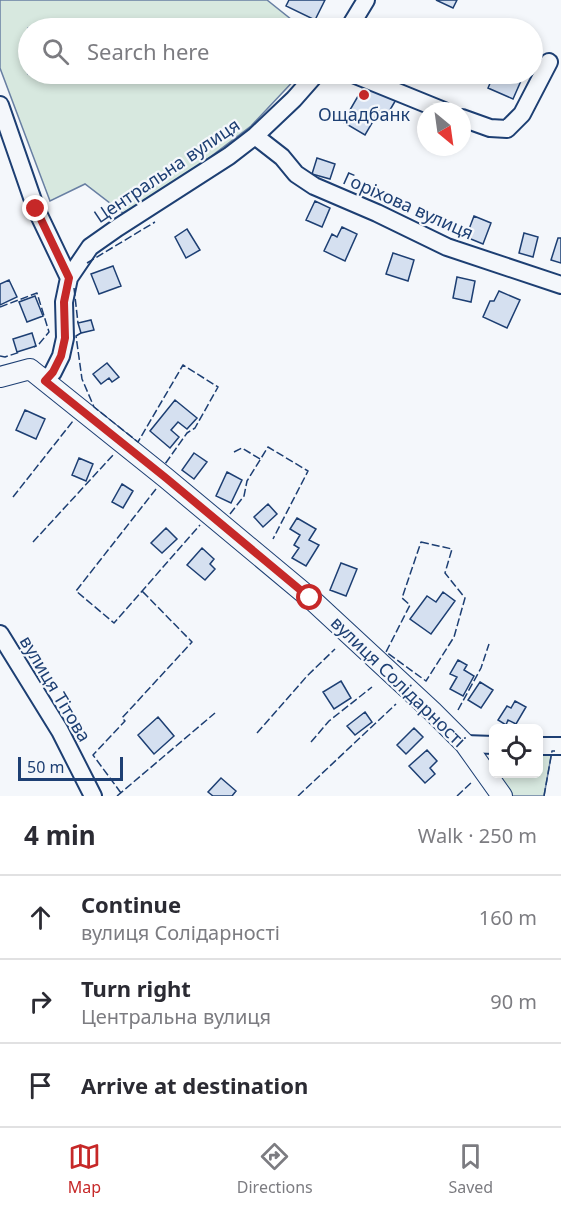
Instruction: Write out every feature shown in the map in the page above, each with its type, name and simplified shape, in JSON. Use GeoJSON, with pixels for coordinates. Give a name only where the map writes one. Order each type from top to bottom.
{"type":"FeatureCollection","features":[{"type":"Feature","properties":{"kind":"main road","name":"вулиця Солідарності"},"geometry":{"type":"LineString","coordinates":[[0,377],[30,369],[310,598],[465,744],[502,796]]}},
{"type":"Feature","properties":{"kind":"street"},"geometry":{"type":"LineString","coordinates":[[355,18],[366,0]]}},
{"type":"Feature","properties":{"kind":"street"},"geometry":{"type":"LineString","coordinates":[[543,74],[549,62]]}},
{"type":"Feature","properties":{"kind":"street","name":"Центральна вулиця"},"geometry":{"type":"LineString","coordinates":[[45,381],[53,372],[63,347],[64,302],[69,278],[90,247],[229,156],[255,136],[307,84]]}},
{"type":"Feature","properties":{"kind":"street"},"geometry":{"type":"LineString","coordinates":[[378,84],[422,102]]}},
{"type":"Feature","properties":{"kind":"street"},"geometry":{"type":"LineString","coordinates":[[471,121],[490,128],[507,129],[522,114],[538,84]]}},
{"type":"Feature","properties":{"kind":"street"},"geometry":{"type":"LineString","coordinates":[[0,105],[36,209],[69,278]]}},
{"type":"Feature","properties":{"kind":"street","name":"Горіхова вулиця"},"geometry":{"type":"LineString","coordinates":[[255,136],[282,157],[296,174],[314,186],[447,247],[561,285]]}},
{"type":"Feature","properties":{"kind":"street","name":"вулиця Тітова"},"geometry":{"type":"LineString","coordinates":[[0,634],[60,731],[93,796]]}},
{"type":"Feature","properties":{"kind":"street"},"geometry":{"type":"LineString","coordinates":[[465,744],[489,745]]}},
{"type":"Feature","properties":{"kind":"street"},"geometry":{"type":"LineString","coordinates":[[543,746],[561,746]]}},
{"type":"Feature","properties":{"kind":"shaded area"},"geometry":{"type":"Polygon","coordinates":[[[0,0],[267,0],[290,18],[18,18],[18,84],[291,84],[251,126],[172,186],[123,213],[85,184],[50,201],[0,68],[0,0]]]}},
{"type":"Feature","properties":{"kind":"shaded area"},"geometry":{"type":"Polygon","coordinates":[[[543,751],[552,751],[544,796],[508,796],[497,778],[543,778],[543,751]]]}},
{"type":"Feature","properties":{"kind":"building"},"geometry":{"type":"Polygon","coordinates":[[[289,0],[325,0],[316,18],[311,18],[286,6],[289,0]]]}},
{"type":"Feature","properties":{"kind":"building"},"geometry":{"type":"Polygon","coordinates":[[[436,0],[457,0],[453,8],[436,0]]]}},
{"type":"Feature","properties":{"kind":"building"},"geometry":{"type":"Polygon","coordinates":[[[365,84],[397,98],[387,115],[379,111],[365,135],[343,122],[365,84]]]}},
{"type":"Feature","properties":{"kind":"building"},"geometry":{"type":"Polygon","coordinates":[[[490,84],[520,84],[513,99],[488,88],[490,84]]]}},
{"type":"Feature","properties":{"kind":"building"},"geometry":{"type":"Polygon","coordinates":[[[317,158],[335,164],[330,179],[312,174],[317,158]]]}},
{"type":"Feature","properties":{"kind":"building"},"geometry":{"type":"Polygon","coordinates":[[[315,201],[330,208],[322,227],[306,220],[315,201]]]}},
{"type":"Feature","properties":{"kind":"building"},"geometry":{"type":"Polygon","coordinates":[[[474,216],[491,223],[483,244],[466,237],[474,216]]]}},
{"type":"Feature","properties":{"kind":"building"},"geometry":{"type":"Polygon","coordinates":[[[342,227],[357,234],[345,261],[324,251],[332,234],[337,237],[342,227]]]}},
{"type":"Feature","properties":{"kind":"building"},"geometry":{"type":"Polygon","coordinates":[[[187,229],[200,250],[186,258],[175,237],[187,229]]]}},
{"type":"Feature","properties":{"kind":"building"},"geometry":{"type":"Polygon","coordinates":[[[524,233],[538,237],[533,257],[519,253],[524,233]]]}},
{"type":"Feature","properties":{"kind":"building"},"geometry":{"type":"Polygon","coordinates":[[[558,238],[561,238],[561,263],[551,260],[558,238]]]}},
{"type":"Feature","properties":{"kind":"building"},"geometry":{"type":"Polygon","coordinates":[[[393,253],[414,260],[408,281],[386,274],[393,253]]]}},
{"type":"Feature","properties":{"kind":"building"},"geometry":{"type":"Polygon","coordinates":[[[113,266],[121,286],[99,294],[91,274],[113,266]]]}},
{"type":"Feature","properties":{"kind":"building"},"geometry":{"type":"Polygon","coordinates":[[[457,277],[475,281],[471,302],[453,298],[457,277]]]}},
{"type":"Feature","properties":{"kind":"building"},"geometry":{"type":"Polygon","coordinates":[[[9,280],[17,297],[0,305],[0,284],[9,280]]]}},
{"type":"Feature","properties":{"kind":"building"},"geometry":{"type":"Polygon","coordinates":[[[499,291],[520,300],[507,328],[483,317],[490,301],[494,301],[499,291]]]}},
{"type":"Feature","properties":{"kind":"building"},"geometry":{"type":"Polygon","coordinates":[[[35,296],[43,316],[27,322],[19,302],[35,296]]]}},
{"type":"Feature","properties":{"kind":"building"},"geometry":{"type":"Polygon","coordinates":[[[91,320],[94,330],[81,333],[78,323],[91,320]]]}},
{"type":"Feature","properties":{"kind":"building"},"geometry":{"type":"Polygon","coordinates":[[[32,333],[36,346],[17,352],[13,339],[32,333]]]}},
{"type":"Feature","properties":{"kind":"building"},"geometry":{"type":"Polygon","coordinates":[[[107,363],[119,377],[112,382],[109,378],[101,384],[93,374],[107,363]]]}},
{"type":"Feature","properties":{"kind":"building"},"geometry":{"type":"Polygon","coordinates":[[[175,400],[197,418],[187,429],[178,422],[171,430],[179,437],[170,448],[150,431],[175,400]]]}},
{"type":"Feature","properties":{"kind":"building"},"geometry":{"type":"Polygon","coordinates":[[[25,410],[45,419],[36,439],[16,430],[25,410]]]}},
{"type":"Feature","properties":{"kind":"building"},"geometry":{"type":"Polygon","coordinates":[[[194,453],[207,462],[194,479],[182,470],[194,453]]]}},
{"type":"Feature","properties":{"kind":"building"},"geometry":{"type":"Polygon","coordinates":[[[79,458],[93,464],[86,481],[72,475],[79,458]]]}},
{"type":"Feature","properties":{"kind":"building"},"geometry":{"type":"Polygon","coordinates":[[[227,472],[242,480],[231,503],[216,496],[227,472]]]}},
{"type":"Feature","properties":{"kind":"building"},"geometry":{"type":"Polygon","coordinates":[[[122,484],[133,491],[123,508],[112,502],[122,484]]]}},
{"type":"Feature","properties":{"kind":"building"},"geometry":{"type":"Polygon","coordinates":[[[268,504],[277,514],[263,527],[254,517],[268,504]]]}},
{"type":"Feature","properties":{"kind":"building"},"geometry":{"type":"Polygon","coordinates":[[[297,518],[316,529],[309,540],[319,545],[306,566],[292,558],[299,548],[294,545],[300,535],[290,529],[297,518]]]}},
{"type":"Feature","properties":{"kind":"building"},"geometry":{"type":"Polygon","coordinates":[[[166,528],[177,539],[162,553],[151,543],[166,528]]]}},
{"type":"Feature","properties":{"kind":"building"},"geometry":{"type":"Polygon","coordinates":[[[202,548],[214,559],[210,564],[215,569],[205,580],[187,565],[202,548]]]}},
{"type":"Feature","properties":{"kind":"building"},"geometry":{"type":"Polygon","coordinates":[[[341,563],[357,569],[346,596],[330,590],[341,563]]]}},
{"type":"Feature","properties":{"kind":"building"},"geometry":{"type":"Polygon","coordinates":[[[443,592],[455,601],[431,634],[410,619],[427,596],[436,602],[443,592]]]}},
{"type":"Feature","properties":{"kind":"building"},"geometry":{"type":"Polygon","coordinates":[[[458,660],[467,665],[464,670],[474,676],[463,696],[450,689],[457,677],[450,674],[458,660]]]}},
{"type":"Feature","properties":{"kind":"building"},"geometry":{"type":"Polygon","coordinates":[[[341,681],[351,698],[334,709],[323,692],[341,681]]]}},
{"type":"Feature","properties":{"kind":"building"},"geometry":{"type":"Polygon","coordinates":[[[480,682],[493,690],[481,708],[468,700],[480,682]]]}},
{"type":"Feature","properties":{"kind":"building"},"geometry":{"type":"Polygon","coordinates":[[[515,701],[526,707],[516,724],[508,720],[504,724],[498,720],[507,706],[511,708],[515,701]]]}},
{"type":"Feature","properties":{"kind":"building"},"geometry":{"type":"Polygon","coordinates":[[[365,712],[372,722],[355,735],[347,726],[365,712]]]}},
{"type":"Feature","properties":{"kind":"building"},"geometry":{"type":"Polygon","coordinates":[[[158,717],[174,736],[154,754],[138,735],[158,717]]]}},
{"type":"Feature","properties":{"kind":"building"},"geometry":{"type":"Polygon","coordinates":[[[414,728],[423,737],[406,754],[397,745],[414,728]]]}},
{"type":"Feature","properties":{"kind":"building"},"geometry":{"type":"Polygon","coordinates":[[[427,750],[437,761],[430,768],[435,774],[425,783],[409,766],[427,750]]]}},
{"type":"Feature","properties":{"kind":"building"},"geometry":{"type":"Polygon","coordinates":[[[221,778],[236,791],[232,796],[213,796],[208,792],[221,778]]]}},
{"type":"Feature","properties":{"kind":"fence"},"geometry":{"type":"LineString","coordinates":[[87,263],[155,222]]}},
{"type":"Feature","properties":{"kind":"fence"},"geometry":{"type":"LineString","coordinates":[[74,288],[78,323]]}},
{"type":"Feature","properties":{"kind":"fence"},"geometry":{"type":"LineString","coordinates":[[0,307],[37,293],[49,332],[34,347]]}},
{"type":"Feature","properties":{"kind":"fence"},"geometry":{"type":"LineString","coordinates":[[81,333],[76,336],[82,379],[94,407],[138,442],[183,365],[218,387],[195,428],[187,433],[165,464]]}},
{"type":"Feature","properties":{"kind":"fence"},"geometry":{"type":"LineString","coordinates":[[0,356],[5,357],[20,352]]}},
{"type":"Feature","properties":{"kind":"fence"},"geometry":{"type":"LineString","coordinates":[[13,497],[73,421]]}},
{"type":"Feature","properties":{"kind":"fence"},"geometry":{"type":"LineString","coordinates":[[230,514],[244,496],[247,481],[268,447],[308,471],[273,539]]}},
{"type":"Feature","properties":{"kind":"fence"},"geometry":{"type":"LineString","coordinates":[[234,452],[242,448],[260,459]]}},
{"type":"Feature","properties":{"kind":"fence"},"geometry":{"type":"LineString","coordinates":[[33,542],[114,454]]}},
{"type":"Feature","properties":{"kind":"fence"},"geometry":{"type":"LineString","coordinates":[[156,489],[76,591],[114,623],[200,525]]}},
{"type":"Feature","properties":{"kind":"fence"},"geometry":{"type":"LineString","coordinates":[[421,542],[452,549],[445,573],[465,598],[454,637],[426,681],[386,652],[410,605],[402,598],[421,542]]}},
{"type":"Feature","properties":{"kind":"fence"},"geometry":{"type":"LineString","coordinates":[[121,793],[93,755],[125,721],[122,718],[192,642],[142,591]]}},
{"type":"Feature","properties":{"kind":"fence"},"geometry":{"type":"LineString","coordinates":[[458,710],[481,668],[489,644]]}},
{"type":"Feature","properties":{"kind":"fence"},"geometry":{"type":"LineString","coordinates":[[257,733],[307,676],[335,649]]}},
{"type":"Feature","properties":{"kind":"fence"},"geometry":{"type":"LineString","coordinates":[[311,742],[329,721],[372,687]]}},
{"type":"Feature","properties":{"kind":"fence"},"geometry":{"type":"LineString","coordinates":[[298,796],[396,704]]}},
{"type":"Feature","properties":{"kind":"fence"},"geometry":{"type":"LineString","coordinates":[[117,796],[215,713]]}},
{"type":"Feature","properties":{"kind":"fence"},"geometry":{"type":"LineString","coordinates":[[544,796],[552,751],[555,751]]}},
{"type":"Feature","properties":{"kind":"fence"},"geometry":{"type":"LineString","coordinates":[[457,796],[472,782]]}},
{"type":"Feature","properties":{"kind":"place","name":"Ощадбанк"},"geometry":{"type":"Point","coordinates":[364,95]}},
{"type":"Feature","properties":{"kind":"route"},"geometry":{"type":"LineString","coordinates":[[36,209],[69,278],[64,302],[65,338],[61,356],[53,372],[45,381],[310,598]]}}]}
